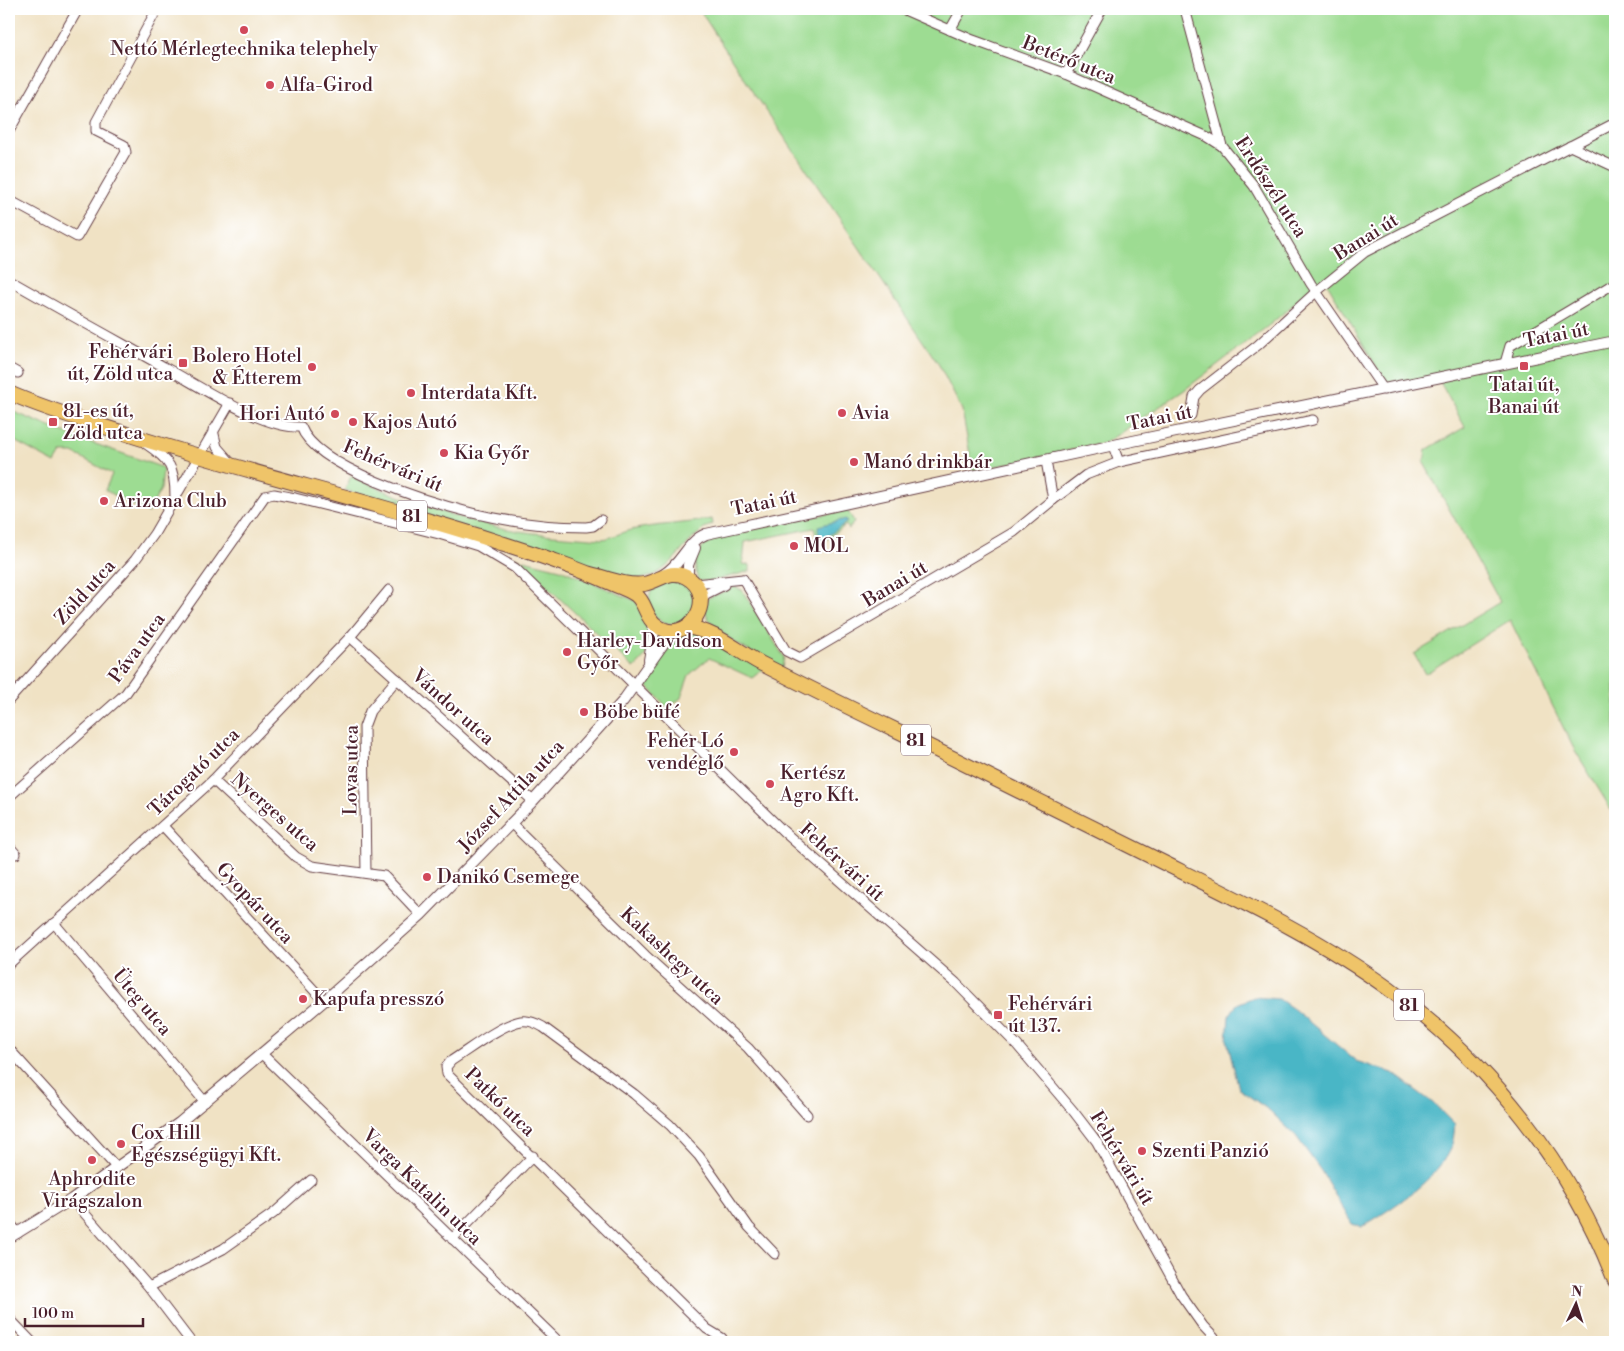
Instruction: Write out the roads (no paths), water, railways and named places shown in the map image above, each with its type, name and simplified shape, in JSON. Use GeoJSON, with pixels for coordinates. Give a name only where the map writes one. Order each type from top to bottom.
{"type":"FeatureCollection","features":[{"type":"Feature","properties":{"kind":"main road","name":"81"},"geometry":{"type":"LineString","coordinates":[[9,393],[78,419],[198,456],[475,534],[587,573],[636,595],[643,603],[647,614],[662,629],[705,630],[758,662],[1272,917],[1388,988],[1456,1044],[1504,1095],[1538,1137],[1588,1218],[1615,1281]]}},
{"type":"Feature","properties":{"kind":"main road","name":"81"},"geometry":{"type":"LineString","coordinates":[[587,573],[632,584],[643,584],[658,578],[680,574],[692,581],[709,624],[724,641]]}},
{"type":"Feature","properties":{"kind":"main road"},"geometry":{"type":"LineString","coordinates":[[647,614],[645,594],[658,578]]}},
{"type":"Feature","properties":{"kind":"main road"},"geometry":{"type":"LineString","coordinates":[[683,628],[699,615],[701,603]]}},
{"type":"Feature","properties":{"kind":"street"},"geometry":{"type":"LineString","coordinates":[[9,132],[78,9]]}},
{"type":"Feature","properties":{"kind":"street"},"geometry":{"type":"LineString","coordinates":[[9,200],[77,237],[126,152],[124,145],[96,131],[96,122],[157,9]]}},
{"type":"Feature","properties":{"kind":"street","name":"Betérő utca"},"geometry":{"type":"LineString","coordinates":[[902,9],[950,30],[1066,74],[1208,137],[1222,146]]}},
{"type":"Feature","properties":{"kind":"street"},"geometry":{"type":"LineString","coordinates":[[950,30],[962,9]]}},
{"type":"Feature","properties":{"kind":"street"},"geometry":{"type":"LineString","coordinates":[[1066,74],[1102,9]]}},
{"type":"Feature","properties":{"kind":"street","name":"Erdőszél utca"},"geometry":{"type":"LineString","coordinates":[[1185,9],[1222,146],[1254,186],[1317,291],[1384,390]]}},
{"type":"Feature","properties":{"kind":"street","name":"Banai út"},"geometry":{"type":"LineString","coordinates":[[1191,415],[1194,397],[1200,390],[1258,345],[1317,291],[1365,252],[1615,123]]}},
{"type":"Feature","properties":{"kind":"street"},"geometry":{"type":"LineString","coordinates":[[1570,146],[1615,167]]}},
{"type":"Feature","properties":{"kind":"street","name":"Fehérvári út"},"geometry":{"type":"LineString","coordinates":[[9,280],[230,403],[275,424],[290,428],[301,427],[313,445],[345,466],[427,500],[474,513],[538,524],[586,528],[593,526],[601,520]]}},
{"type":"Feature","properties":{"kind":"street"},"geometry":{"type":"LineString","coordinates":[[1505,363],[1510,346],[1615,283]]}},
{"type":"Feature","properties":{"kind":"street","name":"Tatai út"},"geometry":{"type":"LineString","coordinates":[[658,578],[678,565],[698,538],[712,533],[1113,446],[1615,341]]}},
{"type":"Feature","properties":{"kind":"street"},"geometry":{"type":"LineString","coordinates":[[9,368],[18,373]]}},
{"type":"Feature","properties":{"kind":"street","name":"Zöld utca"},"geometry":{"type":"LineString","coordinates":[[9,700],[135,560],[154,534],[230,403]]}},
{"type":"Feature","properties":{"kind":"street","name":"Tatai út"},"geometry":{"type":"LineString","coordinates":[[1053,500],[1086,474],[1119,462],[1313,420]]}},
{"type":"Feature","properties":{"kind":"street"},"geometry":{"type":"LineString","coordinates":[[213,430],[217,447],[222,455],[235,466]]}},
{"type":"Feature","properties":{"kind":"street"},"geometry":{"type":"LineString","coordinates":[[134,436],[156,450],[172,467],[174,499]]}},
{"type":"Feature","properties":{"kind":"street"},"geometry":{"type":"LineString","coordinates":[[1113,446],[1119,462]]}},
{"type":"Feature","properties":{"kind":"street"},"geometry":{"type":"LineString","coordinates":[[1046,461],[1053,500]]}},
{"type":"Feature","properties":{"kind":"street","name":"Fehérvári út"},"geometry":{"type":"LineString","coordinates":[[265,496],[274,494],[295,498],[439,534],[478,546],[515,568],[783,831],[956,983],[1017,1045],[1097,1142],[1181,1295],[1203,1326],[1218,1342]]}},
{"type":"Feature","properties":{"kind":"street","name":"Páva utca"},"geometry":{"type":"LineString","coordinates":[[9,797],[126,693],[265,496]]}},
{"type":"Feature","properties":{"kind":"street","name":"Banai út"},"geometry":{"type":"LineString","coordinates":[[743,579],[786,651],[800,658],[1014,532],[1053,500]]}},
{"type":"Feature","properties":{"kind":"street","name":"Tatai út"},"geometry":{"type":"LineString","coordinates":[[692,581],[688,565],[693,552],[701,540],[712,533]]}},
{"type":"Feature","properties":{"kind":"street"},"geometry":{"type":"LineString","coordinates":[[692,581],[743,579]]}},
{"type":"Feature","properties":{"kind":"street"},"geometry":{"type":"LineString","coordinates":[[701,603],[712,591],[743,579]]}},
{"type":"Feature","properties":{"kind":"street","name":"Tárogató utca"},"geometry":{"type":"LineString","coordinates":[[9,964],[213,780],[350,637],[389,590]]}},
{"type":"Feature","properties":{"kind":"street","name":"József Attila utca"},"geometry":{"type":"LineString","coordinates":[[647,614],[653,624],[654,632],[649,662]]}},
{"type":"Feature","properties":{"kind":"street","name":"József Attila utca"},"geometry":{"type":"LineString","coordinates":[[13,1236],[72,1199],[205,1102],[324,1001],[420,915],[512,824],[634,685],[670,634],[683,628]]}},
{"type":"Feature","properties":{"kind":"street","name":"Vándor utca"},"geometry":{"type":"LineString","coordinates":[[350,637],[533,801]]}},
{"type":"Feature","properties":{"kind":"street","name":"Lovas utca"},"geometry":{"type":"LineString","coordinates":[[366,873],[364,727],[370,711],[397,679]]}},
{"type":"Feature","properties":{"kind":"street","name":"Nyerges utca"},"geometry":{"type":"LineString","coordinates":[[213,780],[296,857],[312,866],[384,876],[391,881],[420,915]]}},
{"type":"Feature","properties":{"kind":"street","name":"Kakashegy utca"},"geometry":{"type":"LineString","coordinates":[[512,824],[645,955],[748,1048],[807,1115]]}},
{"type":"Feature","properties":{"kind":"street","name":"Gyopár utca"},"geometry":{"type":"LineString","coordinates":[[163,826],[324,1001]]}},
{"type":"Feature","properties":{"kind":"street"},"geometry":{"type":"LineString","coordinates":[[9,846],[16,854]]}},
{"type":"Feature","properties":{"kind":"street","name":"Üteg utca"},"geometry":{"type":"LineString","coordinates":[[54,923],[205,1102]]}},
{"type":"Feature","properties":{"kind":"street","name":"Patkó utca"},"geometry":{"type":"LineString","coordinates":[[722,1338],[707,1329],[533,1156],[447,1074],[446,1067],[451,1060],[511,1025],[522,1021],[533,1022],[543,1027],[634,1094],[670,1125],[699,1156],[749,1227],[775,1254]]}},
{"type":"Feature","properties":{"kind":"street"},"geometry":{"type":"LineString","coordinates":[[9,1049],[116,1168]]}},
{"type":"Feature","properties":{"kind":"street","name":"Varga Katalin utca"},"geometry":{"type":"LineString","coordinates":[[262,1054],[559,1342]]}},
{"type":"Feature","properties":{"kind":"street"},"geometry":{"type":"LineString","coordinates":[[452,1239],[533,1156]]}},
{"type":"Feature","properties":{"kind":"street"},"geometry":{"type":"LineString","coordinates":[[149,1287],[222,1249],[274,1213],[311,1180]]}},
{"type":"Feature","properties":{"kind":"street"},"geometry":{"type":"LineString","coordinates":[[72,1199],[149,1287],[191,1342]]}},
{"type":"Feature","properties":{"kind":"street"},"geometry":{"type":"LineString","coordinates":[[9,1222],[13,1236]]}},
{"type":"Feature","properties":{"kind":"street"},"geometry":{"type":"LineString","coordinates":[[9,1318],[32,1342]]}},
{"type":"Feature","properties":{"kind":"water"},"geometry":{"type":"Polygon","coordinates":[[[846,519],[847,522],[821,541],[819,540],[818,526],[846,519]]]}},
{"type":"Feature","properties":{"kind":"water"},"geometry":{"type":"Polygon","coordinates":[[[1254,997],[1279,999],[1356,1061],[1393,1073],[1433,1103],[1455,1125],[1452,1144],[1446,1157],[1437,1169],[1413,1192],[1362,1227],[1352,1224],[1321,1171],[1296,1136],[1270,1111],[1239,1089],[1227,1040],[1229,1016],[1237,1004],[1254,997]]]}},
{"type":"Feature","properties":{"kind":"place","name":"Nettó Mérlegtechnika telephely"},"geometry":{"type":"Point","coordinates":[244,30]}},
{"type":"Feature","properties":{"kind":"place","name":"Alfa-Girod"},"geometry":{"type":"Point","coordinates":[270,85]}},
{"type":"Feature","properties":{"kind":"place","name":"Fehérvári út, Zöld utca"},"geometry":{"type":"Point","coordinates":[183,363]}},
{"type":"Feature","properties":{"kind":"place","name":"Tatai út, Banai út"},"geometry":{"type":"Point","coordinates":[1524,366]}},
{"type":"Feature","properties":{"kind":"place","name":"Bolero Hotel & Étterem"},"geometry":{"type":"Point","coordinates":[312,367]}},
{"type":"Feature","properties":{"kind":"place","name":"Interdata Kft."},"geometry":{"type":"Point","coordinates":[411,393]}},
{"type":"Feature","properties":{"kind":"place","name":"Avia"},"geometry":{"type":"Point","coordinates":[842,413]}},
{"type":"Feature","properties":{"kind":"place","name":"Hori Autó"},"geometry":{"type":"Point","coordinates":[335,414]}},
{"type":"Feature","properties":{"kind":"place","name":"81-es út, Zöld utca"},"geometry":{"type":"Point","coordinates":[53,422]}},
{"type":"Feature","properties":{"kind":"place","name":"Kajos Autó"},"geometry":{"type":"Point","coordinates":[353,422]}},
{"type":"Feature","properties":{"kind":"place","name":"Kia Győr"},"geometry":{"type":"Point","coordinates":[444,453]}},
{"type":"Feature","properties":{"kind":"place","name":"Manó drinkbár"},"geometry":{"type":"Point","coordinates":[854,462]}},
{"type":"Feature","properties":{"kind":"place","name":"Arizona Club"},"geometry":{"type":"Point","coordinates":[104,501]}},
{"type":"Feature","properties":{"kind":"place","name":"MOL"},"geometry":{"type":"Point","coordinates":[794,546]}},
{"type":"Feature","properties":{"kind":"place","name":"Harley-Davidson Győr"},"geometry":{"type":"Point","coordinates":[567,652]}},
{"type":"Feature","properties":{"kind":"place","name":"Böbe büfé"},"geometry":{"type":"Point","coordinates":[584,712]}},
{"type":"Feature","properties":{"kind":"place","name":"Fehér Ló vendéglő"},"geometry":{"type":"Point","coordinates":[734,752]}},
{"type":"Feature","properties":{"kind":"place","name":"Kertész Agro Kft."},"geometry":{"type":"Point","coordinates":[770,784]}},
{"type":"Feature","properties":{"kind":"place","name":"Danikó Csemege"},"geometry":{"type":"Point","coordinates":[427,877]}},
{"type":"Feature","properties":{"kind":"place","name":"Kapufa presszó"},"geometry":{"type":"Point","coordinates":[303,999]}},
{"type":"Feature","properties":{"kind":"place","name":"Fehérvári út 137."},"geometry":{"type":"Point","coordinates":[998,1015]}},
{"type":"Feature","properties":{"kind":"place","name":"Cox Hill Egészségügyi Kft."},"geometry":{"type":"Point","coordinates":[121,1144]}},
{"type":"Feature","properties":{"kind":"place","name":"Szenti Panzió"},"geometry":{"type":"Point","coordinates":[1142,1151]}},
{"type":"Feature","properties":{"kind":"place","name":"Aphrodite Virágszalon"},"geometry":{"type":"Point","coordinates":[92,1160]}}]}
